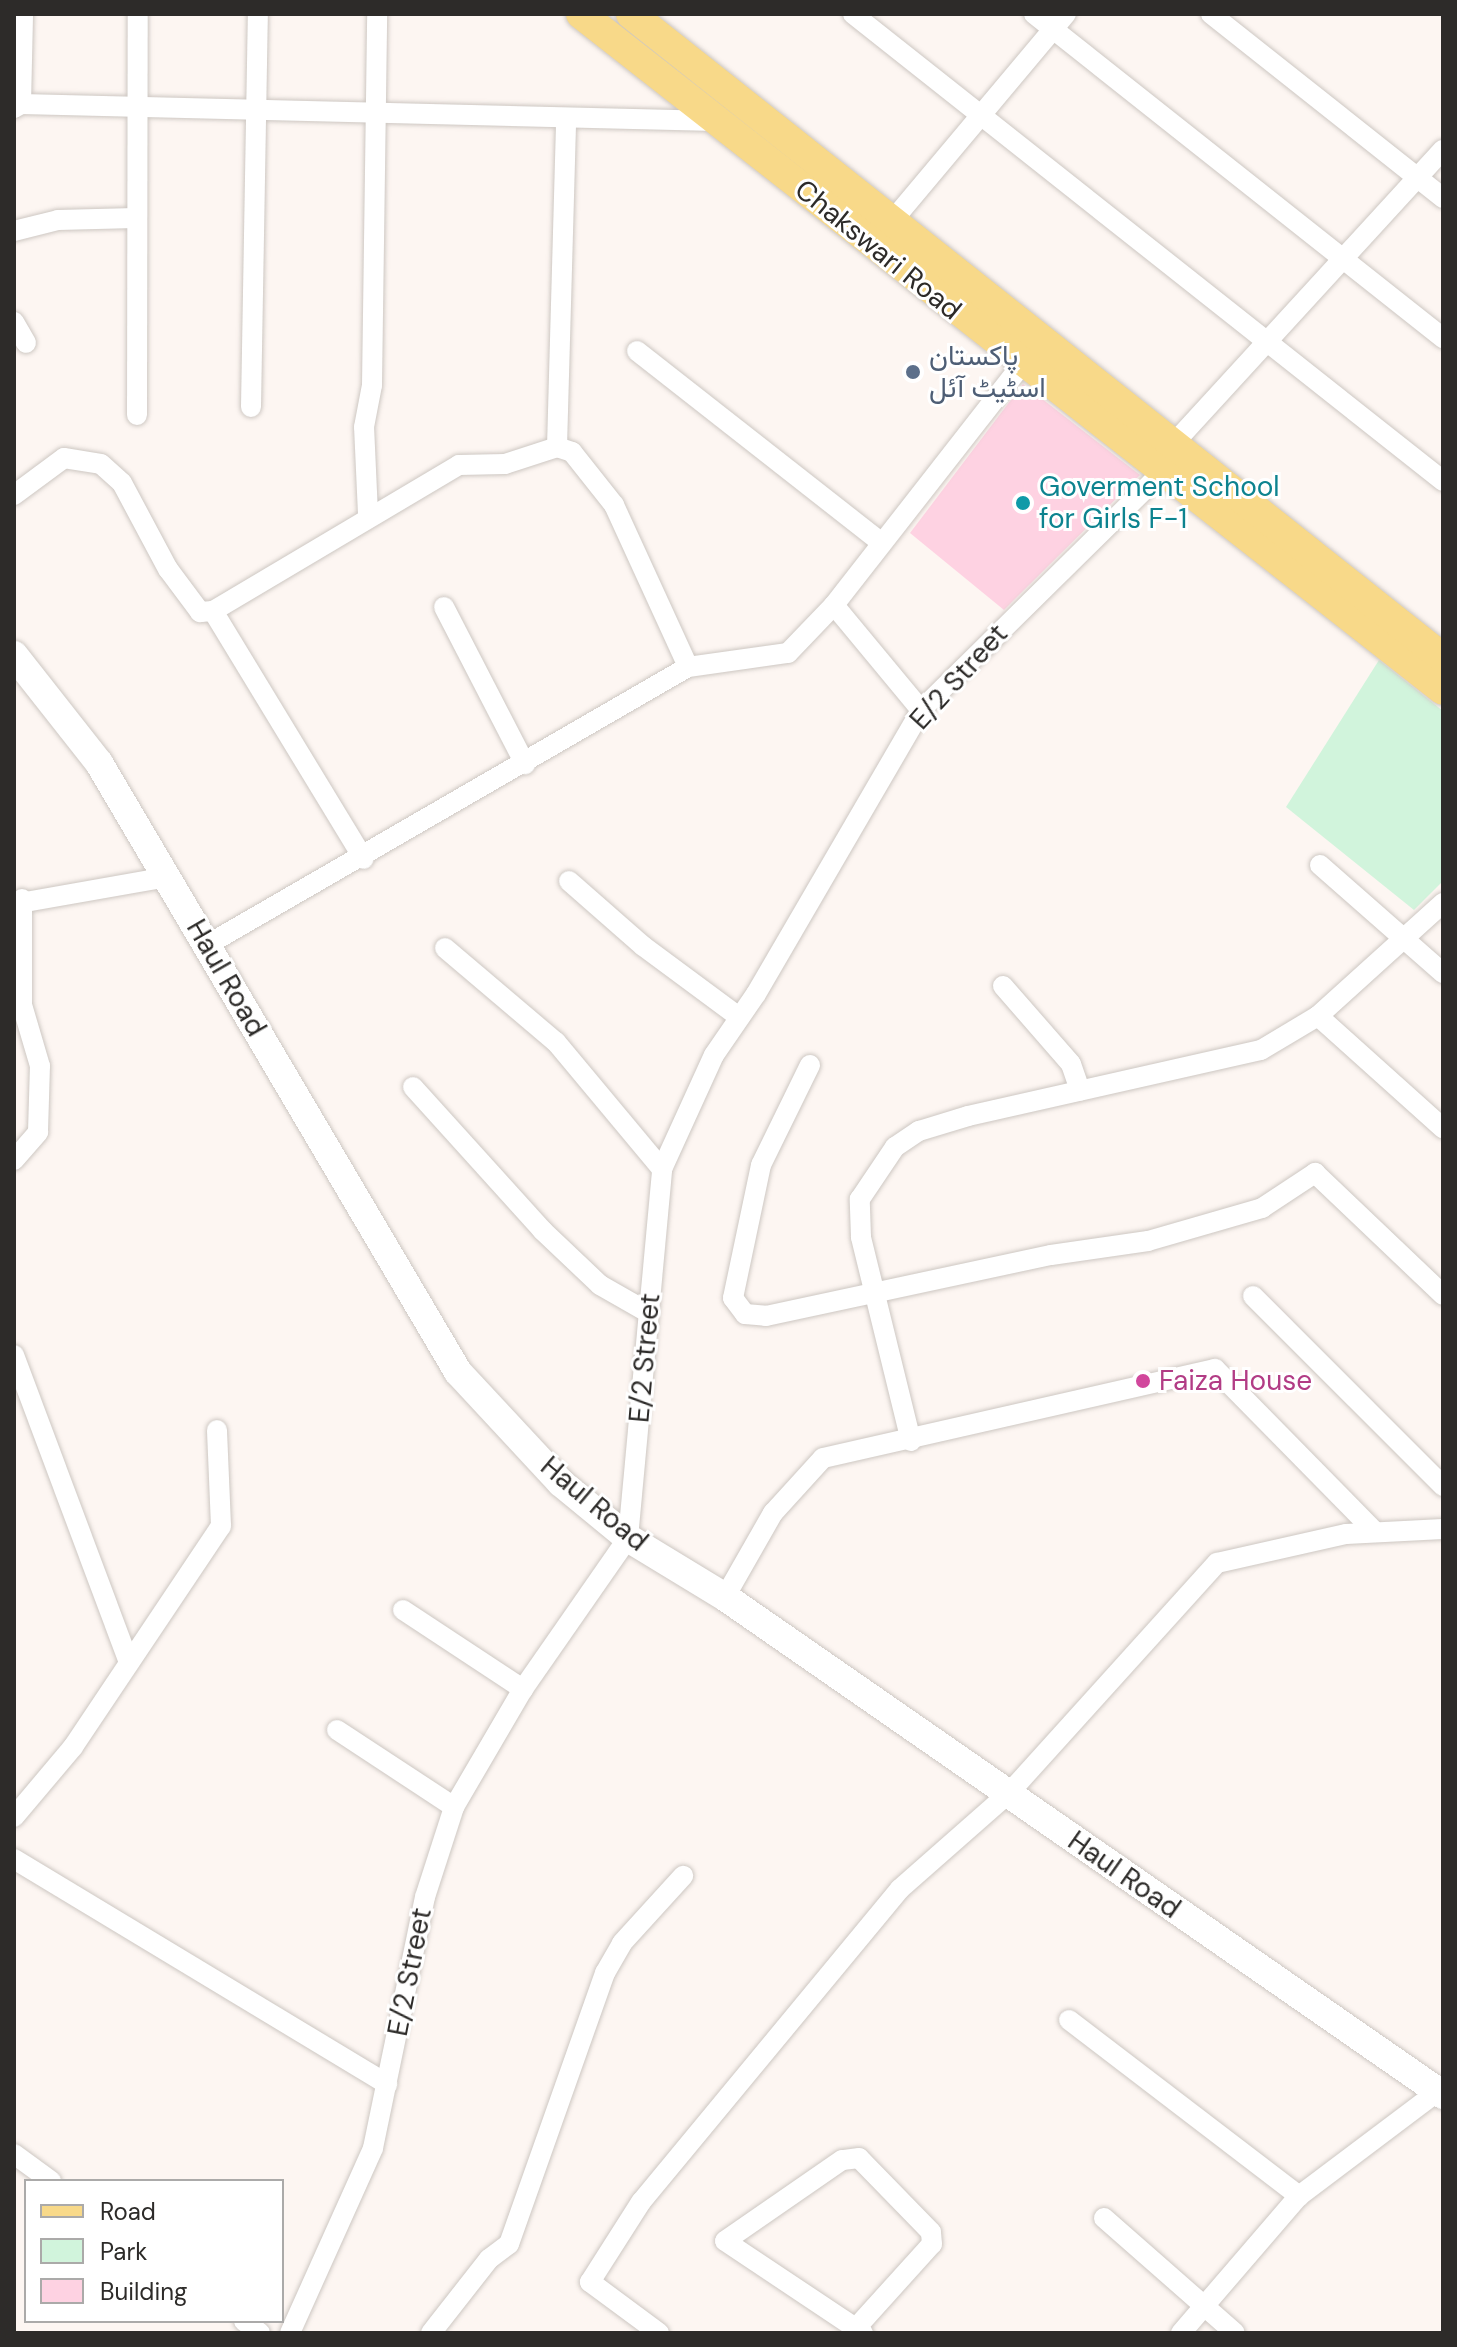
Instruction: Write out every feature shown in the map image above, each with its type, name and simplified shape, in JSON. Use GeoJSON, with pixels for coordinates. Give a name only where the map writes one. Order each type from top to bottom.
{"type":"FeatureCollection","features":[{"type":"Feature","properties":{"kind":"main road","name":"Chakswari Road"},"geometry":{"type":"LineString","coordinates":[[581,14],[1022,364],[1443,690]]}},
{"type":"Feature","properties":{"kind":"main road","name":"Chakswari Road"},"geometry":{"type":"LineString","coordinates":[[631,14],[1176,441],[1443,658]]}},
{"type":"Feature","properties":{"kind":"main road","name":"Haul Road"},"geometry":{"type":"LineString","coordinates":[[14,655],[99,763],[458,1372],[561,1483],[628,1538],[725,1597],[1440,2094]]}},
{"type":"Feature","properties":{"kind":"street"},"geometry":{"type":"LineString","coordinates":[[23,14],[18,106],[254,114],[374,113],[716,121]]}},
{"type":"Feature","properties":{"kind":"street"},"geometry":{"type":"LineString","coordinates":[[137,415],[134,111],[138,14]]}},
{"type":"Feature","properties":{"kind":"street"},"geometry":{"type":"LineString","coordinates":[[251,407],[258,14]]}},
{"type":"Feature","properties":{"kind":"street"},"geometry":{"type":"LineString","coordinates":[[368,514],[364,427],[372,385],[377,14]]}},
{"type":"Feature","properties":{"kind":"street"},"geometry":{"type":"LineString","coordinates":[[853,14],[1269,339],[1443,481]]}},
{"type":"Feature","properties":{"kind":"street"},"geometry":{"type":"LineString","coordinates":[[1034,14],[1060,21],[1443,338]]}},
{"type":"Feature","properties":{"kind":"street"},"geometry":{"type":"LineString","coordinates":[[1211,14],[1443,198]]}},
{"type":"Feature","properties":{"kind":"street"},"geometry":{"type":"LineString","coordinates":[[893,220],[1060,21]]}},
{"type":"Feature","properties":{"kind":"street"},"geometry":{"type":"LineString","coordinates":[[557,447],[566,118]]}},
{"type":"Feature","properties":{"kind":"street"},"geometry":{"type":"LineString","coordinates":[[1176,441],[1443,150]]}},
{"type":"Feature","properties":{"kind":"street"},"geometry":{"type":"LineString","coordinates":[[14,231],[58,220],[135,218]]}},
{"type":"Feature","properties":{"kind":"street"},"geometry":{"type":"LineString","coordinates":[[14,322],[26,343]]}},
{"type":"Feature","properties":{"kind":"street"},"geometry":{"type":"LineString","coordinates":[[637,351],[882,543]]}},
{"type":"Feature","properties":{"kind":"street"},"geometry":{"type":"LineString","coordinates":[[207,945],[364,859],[688,667],[788,653],[834,605],[1022,364]]}},
{"type":"Feature","properties":{"kind":"street"},"geometry":{"type":"LineString","coordinates":[[14,495],[64,458],[101,464],[122,483],[200,612],[213,611],[368,514],[459,465],[505,464],[557,447],[572,452],[614,505],[688,667]]}},
{"type":"Feature","properties":{"kind":"street","name":"E/2 Street"},"geometry":{"type":"LineString","coordinates":[[290,2333],[373,2148],[425,1897],[454,1807],[523,1689],[628,1538],[662,1169],[714,1055],[921,710],[1161,473]]}},
{"type":"Feature","properties":{"kind":"street"},"geometry":{"type":"LineString","coordinates":[[834,605],[921,710]]}},
{"type":"Feature","properties":{"kind":"street"},"geometry":{"type":"LineString","coordinates":[[444,607],[525,764]]}},
{"type":"Feature","properties":{"kind":"street"},"geometry":{"type":"LineString","coordinates":[[213,611],[364,859]]}},
{"type":"Feature","properties":{"kind":"street"},"geometry":{"type":"LineString","coordinates":[[1320,865],[1443,973]]}},
{"type":"Feature","properties":{"kind":"street"},"geometry":{"type":"LineString","coordinates":[[14,1160],[38,1132],[40,1066],[22,1005],[18,901],[167,877]]}},
{"type":"Feature","properties":{"kind":"street"},"geometry":{"type":"LineString","coordinates":[[569,881],[643,946],[739,1017]]}},
{"type":"Feature","properties":{"kind":"street"},"geometry":{"type":"LineString","coordinates":[[911,1441],[871,1294],[860,1199],[895,1147],[919,1131],[968,1116],[1261,1050],[1318,1016],[1443,903]]}},
{"type":"Feature","properties":{"kind":"street"},"geometry":{"type":"LineString","coordinates":[[445,948],[556,1042],[662,1169]]}},
{"type":"Feature","properties":{"kind":"street"},"geometry":{"type":"LineString","coordinates":[[1003,986],[1071,1064],[1080,1090]]}},
{"type":"Feature","properties":{"kind":"street"},"geometry":{"type":"LineString","coordinates":[[1318,1016],[1443,1128]]}},
{"type":"Feature","properties":{"kind":"street"},"geometry":{"type":"LineString","coordinates":[[810,1065],[761,1165],[733,1298],[745,1314],[766,1316],[1051,1255],[1148,1241],[1262,1208],[1315,1173],[1443,1295]]}},
{"type":"Feature","properties":{"kind":"street"},"geometry":{"type":"LineString","coordinates":[[413,1087],[542,1230],[600,1285],[649,1313]]}},
{"type":"Feature","properties":{"kind":"street"},"geometry":{"type":"LineString","coordinates":[[1253,1296],[1443,1486]]}},
{"type":"Feature","properties":{"kind":"street"},"geometry":{"type":"LineString","coordinates":[[14,1355],[129,1662]]}},
{"type":"Feature","properties":{"kind":"street"},"geometry":{"type":"LineString","coordinates":[[725,1597],[773,1513],[823,1458],[911,1441],[1215,1369],[1375,1532]]}},
{"type":"Feature","properties":{"kind":"street"},"geometry":{"type":"LineString","coordinates":[[14,1817],[73,1747],[221,1526],[217,1430]]}},
{"type":"Feature","properties":{"kind":"street"},"geometry":{"type":"LineString","coordinates":[[659,2333],[590,2282],[641,2202],[900,1889],[1007,1795],[1217,1563],[1375,1532],[1443,1529]]}},
{"type":"Feature","properties":{"kind":"street"},"geometry":{"type":"LineString","coordinates":[[403,1610],[523,1689]]}},
{"type":"Feature","properties":{"kind":"street"},"geometry":{"type":"LineString","coordinates":[[337,1730],[454,1807]]}},
{"type":"Feature","properties":{"kind":"street"},"geometry":{"type":"LineString","coordinates":[[14,1859],[387,2084]]}},
{"type":"Feature","properties":{"kind":"street"},"geometry":{"type":"LineString","coordinates":[[431,2333],[489,2259],[509,2244],[605,1973],[622,1943],[683,1876]]}},
{"type":"Feature","properties":{"kind":"street"},"geometry":{"type":"LineString","coordinates":[[1069,2020],[1299,2196]]}},
{"type":"Feature","properties":{"kind":"street"},"geometry":{"type":"LineString","coordinates":[[1181,2333],[1299,2196],[1440,2094]]}},
{"type":"Feature","properties":{"kind":"street"},"geometry":{"type":"LineString","coordinates":[[14,2154],[48,2179]]}},
{"type":"Feature","properties":{"kind":"street"},"geometry":{"type":"LineString","coordinates":[[859,2158],[931,2232],[932,2244],[860,2330],[725,2241],[842,2160],[859,2158]]}},
{"type":"Feature","properties":{"kind":"street"},"geometry":{"type":"LineString","coordinates":[[1104,2218],[1235,2333]]}},
{"type":"Feature","properties":{"kind":"green space"},"geometry":{"type":"Polygon","coordinates":[[[1379,660],[1443,711],[1443,881],[1414,910],[1286,807],[1379,660]]]}},
{"type":"Feature","properties":{"kind":"building","name":"Goverment School for Girls F-1"},"geometry":{"type":"Polygon","coordinates":[[[1023,384],[1140,475],[1004,610],[910,533],[1023,384]]]}},
{"type":"Feature","properties":{"kind":"place","name":"پاکستان اسٹیٹ آئل"},"geometry":{"type":"Point","coordinates":[913,372]}},
{"type":"Feature","properties":{"kind":"place","name":"Goverment School for Girls F-1"},"geometry":{"type":"Point","coordinates":[1023,503]}},
{"type":"Feature","properties":{"kind":"place","name":"Faiza House"},"geometry":{"type":"Point","coordinates":[1143,1381]}}]}
